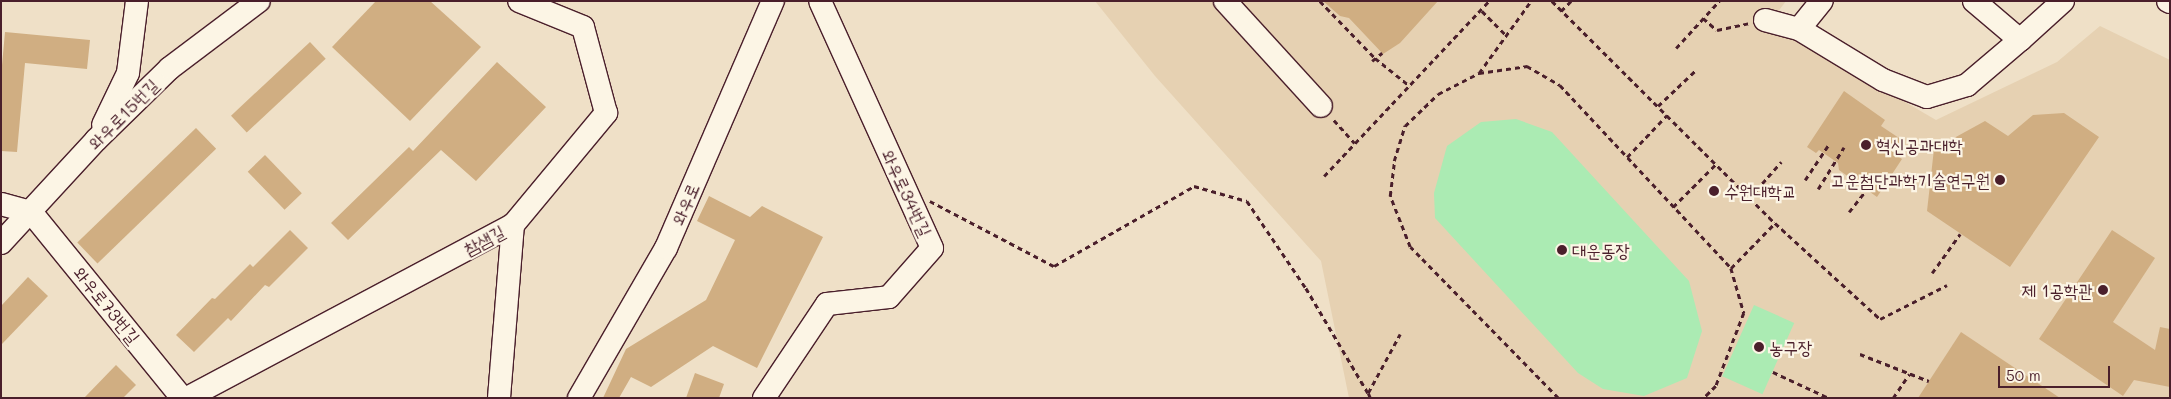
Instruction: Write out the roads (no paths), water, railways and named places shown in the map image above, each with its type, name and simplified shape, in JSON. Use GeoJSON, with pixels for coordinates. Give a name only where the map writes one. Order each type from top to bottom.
{"type":"FeatureCollection","features":[{"type":"Feature","properties":{"kind":"street"},"geometry":{"type":"LineString","coordinates":[[96,140],[128,73],[137,1]]}},
{"type":"Feature","properties":{"kind":"street","name":"와우로15번길"},"geometry":{"type":"LineString","coordinates":[[1,243],[32,212],[96,140],[170,68],[259,1]]}},
{"type":"Feature","properties":{"kind":"street","name":"참샘길"},"geometry":{"type":"LineString","coordinates":[[187,398],[513,225],[606,113],[583,27],[519,1]]}},
{"type":"Feature","properties":{"kind":"street","name":"와우로"},"geometry":{"type":"LineString","coordinates":[[579,398],[666,248],[773,1]]}},
{"type":"Feature","properties":{"kind":"street","name":"와우로34번길"},"geometry":{"type":"LineString","coordinates":[[764,398],[827,304],[889,297],[932,248],[820,1]]}},
{"type":"Feature","properties":{"kind":"street"},"geometry":{"type":"LineString","coordinates":[[1225,1],[1321,106]]}},
{"type":"Feature","properties":{"kind":"street"},"geometry":{"type":"LineString","coordinates":[[1798,29],[1822,1]]}},
{"type":"Feature","properties":{"kind":"street"},"geometry":{"type":"LineString","coordinates":[[1974,1],[2020,40]]}},
{"type":"Feature","properties":{"kind":"street"},"geometry":{"type":"LineString","coordinates":[[1765,20],[1798,29],[1883,80],[1927,97],[1967,85],[2063,1]]}},
{"type":"Feature","properties":{"kind":"street"},"geometry":{"type":"LineString","coordinates":[[1,204],[32,212]]}},
{"type":"Feature","properties":{"kind":"street","name":"와우로73번길"},"geometry":{"type":"LineString","coordinates":[[32,212],[182,398]]}},
{"type":"Feature","properties":{"kind":"street"},"geometry":{"type":"LineString","coordinates":[[499,398],[513,225]]}},
{"type":"Feature","properties":{"kind":"place","name":"혁신공과대학"},"geometry":{"type":"Point","coordinates":[1866,145]}},
{"type":"Feature","properties":{"kind":"place","name":"고운첨단과학기술연구원"},"geometry":{"type":"Point","coordinates":[2000,180]}},
{"type":"Feature","properties":{"kind":"place","name":"수원대학교"},"geometry":{"type":"Point","coordinates":[1714,191]}},
{"type":"Feature","properties":{"kind":"place","name":"대운동장"},"geometry":{"type":"Point","coordinates":[1562,250]}},
{"type":"Feature","properties":{"kind":"place","name":"제 1공학관"},"geometry":{"type":"Point","coordinates":[2103,290]}},
{"type":"Feature","properties":{"kind":"place","name":"농구장"},"geometry":{"type":"Point","coordinates":[1759,347]}}]}
